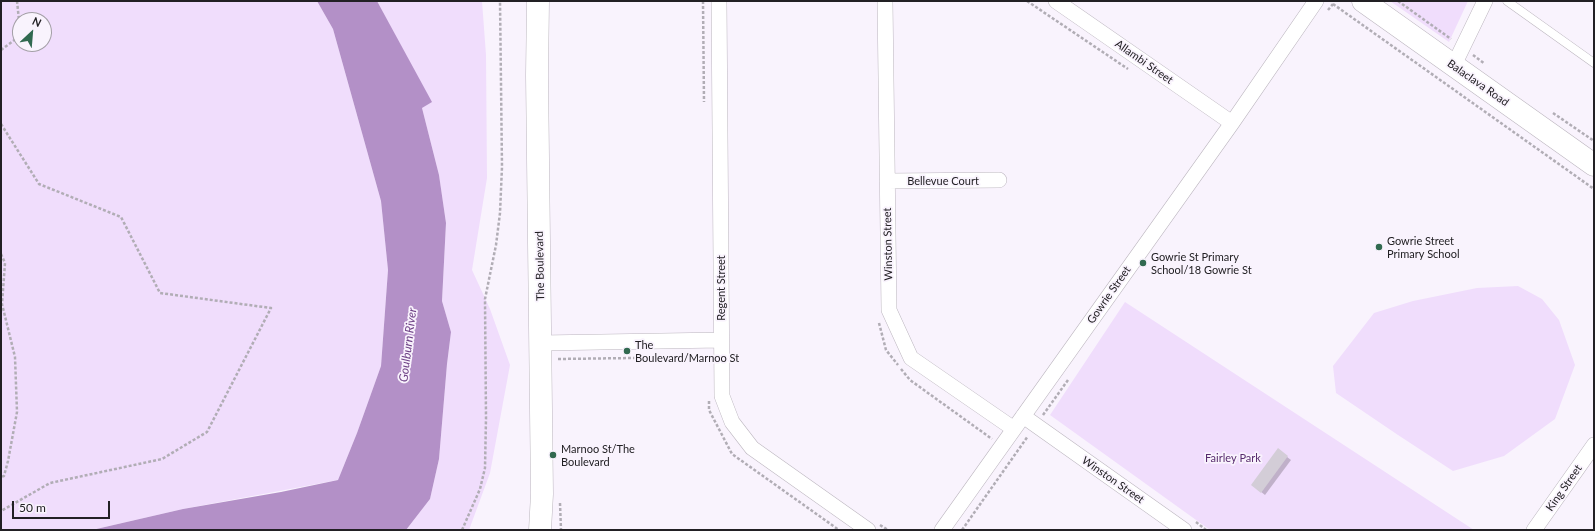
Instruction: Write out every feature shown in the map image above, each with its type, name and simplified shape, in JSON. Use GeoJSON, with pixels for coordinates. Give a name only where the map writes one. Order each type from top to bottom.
{"type":"FeatureCollection","features":[{"type":"Feature","properties":{"kind":"street","name":"The Boulevard"},"geometry":{"type":"LineString","coordinates":[[538,1],[537,74],[542,494],[540,530]]}},
{"type":"Feature","properties":{"kind":"street","name":"Regent Street"},"geometry":{"type":"LineString","coordinates":[[719,1],[722,396],[732,422],[752,448],[871,525]]}},
{"type":"Feature","properties":{"kind":"street","name":"Winston Street"},"geometry":{"type":"LineString","coordinates":[[885,1],[889,310],[911,358],[1014,429]]}},
{"type":"Feature","properties":{"kind":"street","name":"Allambi Street"},"geometry":{"type":"LineString","coordinates":[[1056,1],[1232,123]]}},
{"type":"Feature","properties":{"kind":"street","name":"Gowrie Street"},"geometry":{"type":"LineString","coordinates":[[942,530],[1232,123],[1316,1]]}},
{"type":"Feature","properties":{"kind":"street","name":"Balaclava Road"},"geometry":{"type":"LineString","coordinates":[[1363,1],[1594,165]]}},
{"type":"Feature","properties":{"kind":"street"},"geometry":{"type":"LineString","coordinates":[[1454,65],[1485,1]]}},
{"type":"Feature","properties":{"kind":"street","name":"Bellevue Court"},"geometry":{"type":"LineString","coordinates":[[887,181],[999,180]]}},
{"type":"Feature","properties":{"kind":"street"},"geometry":{"type":"LineString","coordinates":[[541,342],[721,340]]}},
{"type":"Feature","properties":{"kind":"street","name":"Winston Street"},"geometry":{"type":"LineString","coordinates":[[1023,416],[1184,530]]}},
{"type":"Feature","properties":{"kind":"street","name":"King Street"},"geometry":{"type":"LineString","coordinates":[[1534,530],[1594,445]]}},
{"type":"Feature","properties":{"kind":"lane"},"geometry":{"type":"LineString","coordinates":[[1507,1],[1594,63]]}},
{"type":"Feature","properties":{"kind":"path"},"geometry":{"type":"LineString","coordinates":[[17,1],[18,12]]}},
{"type":"Feature","properties":{"kind":"path"},"geometry":{"type":"LineString","coordinates":[[462,530],[480,489],[485,468],[485,299],[496,245],[500,213],[502,167],[500,1]]}},
{"type":"Feature","properties":{"kind":"path"},"geometry":{"type":"LineString","coordinates":[[1027,1],[1133,73]]}},
{"type":"Feature","properties":{"kind":"path"},"geometry":{"type":"LineString","coordinates":[[1329,1],[1594,190]]}},
{"type":"Feature","properties":{"kind":"path"},"geometry":{"type":"LineString","coordinates":[[1,50],[12,42]]}},
{"type":"Feature","properties":{"kind":"path"},"geometry":{"type":"LineString","coordinates":[[1549,110],[1594,141]]}},
{"type":"Feature","properties":{"kind":"path"},"geometry":{"type":"LineString","coordinates":[[1,124],[39,184],[120,217],[160,293],[271,308],[207,432],[162,459],[50,483],[1,511]]}},
{"type":"Feature","properties":{"kind":"path"},"geometry":{"type":"LineString","coordinates":[[1,254],[5,264],[2,304],[15,357],[17,412],[8,461],[4,476],[1,477]]}},
{"type":"Feature","properties":{"kind":"path"},"geometry":{"type":"LineString","coordinates":[[558,359],[708,357]]}},
{"type":"Feature","properties":{"kind":"path"},"geometry":{"type":"LineString","coordinates":[[871,525],[888,530]]}},
{"type":"Feature","properties":{"kind":"green space"},"geometry":{"type":"Polygon","coordinates":[[[1,1],[317,1],[333,29],[381,201],[388,270],[381,366],[338,480],[183,509],[92,530],[1,530],[1,1]]]}},
{"type":"Feature","properties":{"kind":"green space"},"geometry":{"type":"Polygon","coordinates":[[[377,1],[482,1],[486,55],[487,178],[472,270],[490,309],[510,365],[490,473],[469,530],[406,530],[430,499],[439,459],[451,332],[442,301],[446,223],[439,175],[422,108],[431,102],[377,1]]]}},
{"type":"Feature","properties":{"kind":"green space"},"geometry":{"type":"Polygon","coordinates":[[[1390,1],[1468,1],[1449,42],[1390,1]]]}},
{"type":"Feature","properties":{"kind":"green space"},"geometry":{"type":"Polygon","coordinates":[[[1518,286],[1542,299],[1559,320],[1575,365],[1555,419],[1504,456],[1453,471],[1336,393],[1333,366],[1374,313],[1413,301],[1477,288],[1518,286]]]}},
{"type":"Feature","properties":{"kind":"green space","name":"Fairley Park"},"geometry":{"type":"Polygon","coordinates":[[[1125,302],[1474,530],[1210,530],[1050,415],[1125,302]]]}},
{"type":"Feature","properties":{"kind":"water","name":"Goulburn River"},"geometry":{"type":"Polygon","coordinates":[[[317,1],[377,1],[432,102],[422,108],[439,175],[446,223],[442,301],[451,332],[439,459],[430,499],[406,530],[92,530],[183,509],[281,492],[338,480],[381,366],[388,270],[381,201],[333,29],[317,1]]]}},
{"type":"Feature","properties":{"kind":"building"},"geometry":{"type":"Polygon","coordinates":[[[1278,448],[1288,456],[1261,493],[1251,485],[1278,448]]]}},
{"type":"Feature","properties":{"kind":"place","name":"Gowrie Street Primary School"},"geometry":{"type":"Point","coordinates":[1379,247]}},
{"type":"Feature","properties":{"kind":"place","name":"Gowrie St Primary School/18 Gowrie St"},"geometry":{"type":"Point","coordinates":[1143,263]}},
{"type":"Feature","properties":{"kind":"place","name":"The Boulevard/Marnoo St"},"geometry":{"type":"Point","coordinates":[627,351]}},
{"type":"Feature","properties":{"kind":"place","name":"Marnoo St/The Boulevard"},"geometry":{"type":"Point","coordinates":[553,455]}}]}
